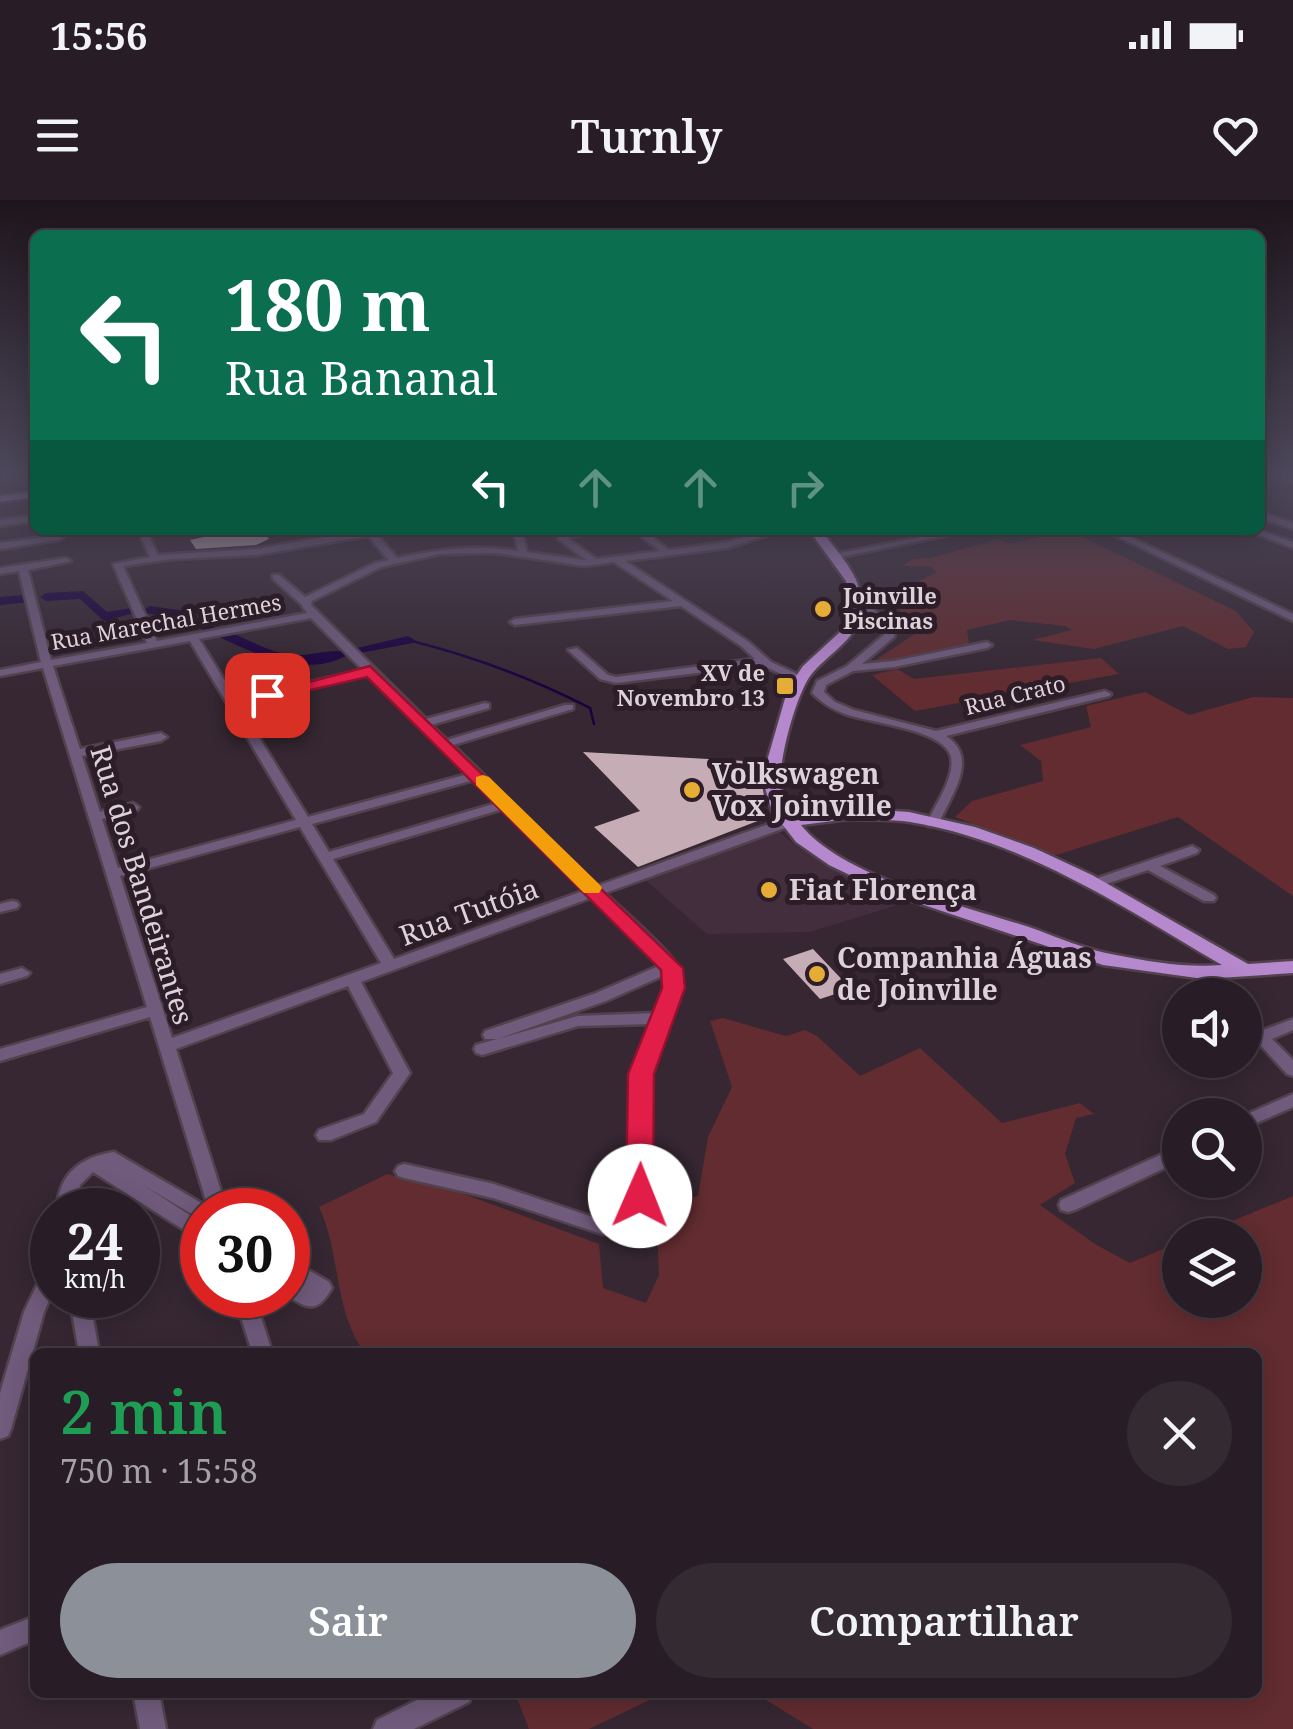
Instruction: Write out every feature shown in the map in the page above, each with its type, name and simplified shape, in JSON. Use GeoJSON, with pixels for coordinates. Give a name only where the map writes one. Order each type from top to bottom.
{"type":"FeatureCollection","features":[{"type":"Feature","properties":{"kind":"main road"},"geometry":{"type":"LineString","coordinates":[[829,545],[852,581],[854,617],[846,634],[800,679],[790,700],[772,779],[788,822],[812,846],[862,875],[1055,944],[1150,969],[1248,972],[1293,968]]}},
{"type":"Feature","properties":{"kind":"main road"},"geometry":{"type":"LineString","coordinates":[[788,822],[872,814],[932,823],[1044,858],[1248,972]]}},
{"type":"Feature","properties":{"kind":"street"},"geometry":{"type":"LineString","coordinates":[[149,545],[155,558]]}},
{"type":"Feature","properties":{"kind":"street"},"geometry":{"type":"LineString","coordinates":[[153,644],[118,564],[294,545]]}},
{"type":"Feature","properties":{"kind":"street"},"geometry":{"type":"LineString","coordinates":[[381,545],[394,560]]}},
{"type":"Feature","properties":{"kind":"street"},"geometry":{"type":"LineString","coordinates":[[521,545],[523,553]]}},
{"type":"Feature","properties":{"kind":"street"},"geometry":{"type":"LineString","coordinates":[[572,545],[595,562]]}},
{"type":"Feature","properties":{"kind":"street"},"geometry":{"type":"LineString","coordinates":[[658,545],[666,551]]}},
{"type":"Feature","properties":{"kind":"street","name":"Rua Marechal Hermes"},"geometry":{"type":"LineString","coordinates":[[0,673],[193,637],[310,609],[318,592],[394,560],[465,549],[523,553],[569,563],[595,562],[722,545]]}},
{"type":"Feature","properties":{"kind":"street"},"geometry":{"type":"LineString","coordinates":[[835,555],[887,545]]}},
{"type":"Feature","properties":{"kind":"street"},"geometry":{"type":"LineString","coordinates":[[1140,545],[1293,618]]}},
{"type":"Feature","properties":{"kind":"street"},"geometry":{"type":"LineString","coordinates":[[616,559],[745,644],[764,662],[800,679]]}},
{"type":"Feature","properties":{"kind":"street"},"geometry":{"type":"LineString","coordinates":[[0,571],[66,562]]}},
{"type":"Feature","properties":{"kind":"street","name":"Rua dos Bandeirantes"},"geometry":{"type":"LineString","coordinates":[[24,568],[47,664],[211,1188]]}},
{"type":"Feature","properties":{"kind":"street"},"geometry":{"type":"LineString","coordinates":[[276,576],[671,967],[675,982],[641,1074],[640,1196],[635,1220],[626,1227],[602,1227],[482,1188],[404,1171]]}},
{"type":"Feature","properties":{"kind":"street"},"geometry":{"type":"LineString","coordinates":[[856,599],[885,620],[892,631],[851,668],[821,684],[818,693],[828,704],[860,717],[935,735],[952,746],[957,758],[932,823]]}},
{"type":"Feature","properties":{"kind":"street"},"geometry":{"type":"LineString","coordinates":[[515,622],[683,604]]}},
{"type":"Feature","properties":{"kind":"street"},"geometry":{"type":"LineString","coordinates":[[193,637],[391,967]]}},
{"type":"Feature","properties":{"kind":"street"},"geometry":{"type":"LineString","coordinates":[[851,668],[894,664],[987,645]]}},
{"type":"Feature","properties":{"kind":"street"},"geometry":{"type":"LineString","coordinates":[[573,650],[604,677],[616,680],[764,662]]}},
{"type":"Feature","properties":{"kind":"street"},"geometry":{"type":"LineString","coordinates":[[232,702],[370,671]]}},
{"type":"Feature","properties":{"kind":"street","name":"Rua Crato"},"geometry":{"type":"LineString","coordinates":[[935,735],[1104,694]]}},
{"type":"Feature","properties":{"kind":"street"},"geometry":{"type":"LineString","coordinates":[[424,723],[485,706]]}},
{"type":"Feature","properties":{"kind":"street"},"geometry":{"type":"LineString","coordinates":[[445,744],[568,708]]}},
{"type":"Feature","properties":{"kind":"street"},"geometry":{"type":"LineString","coordinates":[[76,754],[161,738]]}},
{"type":"Feature","properties":{"kind":"street"},"geometry":{"type":"LineString","coordinates":[[113,874],[476,775]]}},
{"type":"Feature","properties":{"kind":"street"},"geometry":{"type":"LineString","coordinates":[[325,857],[506,804]]}},
{"type":"Feature","properties":{"kind":"street"},"geometry":{"type":"LineString","coordinates":[[95,816],[133,807]]}},
{"type":"Feature","properties":{"kind":"street","name":"Rua Tutóia"},"geometry":{"type":"LineString","coordinates":[[166,1046],[597,894],[788,822]]}},
{"type":"Feature","properties":{"kind":"street"},"geometry":{"type":"LineString","coordinates":[[1094,884],[1192,850]]}},
{"type":"Feature","properties":{"kind":"street"},"geometry":{"type":"LineString","coordinates":[[1149,864],[1209,898]]}},
{"type":"Feature","properties":{"kind":"street"},"geometry":{"type":"LineString","coordinates":[[662,1018],[578,1022],[487,1042],[671,967]]}},
{"type":"Feature","properties":{"kind":"street"},"geometry":{"type":"LineString","coordinates":[[0,979],[22,974]]}},
{"type":"Feature","properties":{"kind":"street"},"geometry":{"type":"LineString","coordinates":[[325,1135],[370,1118],[402,1073],[352,980]]}},
{"type":"Feature","properties":{"kind":"street"},"geometry":{"type":"LineString","coordinates":[[0,1056],[155,1010]]}},
{"type":"Feature","properties":{"kind":"street"},"geometry":{"type":"LineString","coordinates":[[1293,1024],[1261,1037],[1293,1070]]}},
{"type":"Feature","properties":{"kind":"street"},"geometry":{"type":"LineString","coordinates":[[1262,1114],[1293,1100]]}},
{"type":"Feature","properties":{"kind":"street"},"geometry":{"type":"LineString","coordinates":[[68,1188],[93,1163],[119,1161],[180,1199]]}},
{"type":"Feature","properties":{"kind":"street"},"geometry":{"type":"LineString","coordinates":[[1068,1205],[1162,1161]]}},
{"type":"Feature","properties":{"kind":"street"},"geometry":{"type":"LineString","coordinates":[[93,1163],[180,1218]]}},
{"type":"Feature","properties":{"kind":"street"},"geometry":{"type":"LineString","coordinates":[[310,1280],[322,1288],[310,1300]]}},
{"type":"Feature","properties":{"kind":"street"},"geometry":{"type":"LineString","coordinates":[[1,1421],[8,1382],[32,1318]]}},
{"type":"Feature","properties":{"kind":"street"},"geometry":{"type":"LineString","coordinates":[[83,1318],[88,1348]]}},
{"type":"Feature","properties":{"kind":"street"},"geometry":{"type":"LineString","coordinates":[[251,1318],[261,1348]]}},
{"type":"Feature","properties":{"kind":"street"},"geometry":{"type":"LineString","coordinates":[[0,1643],[30,1630]]}},
{"type":"Feature","properties":{"kind":"street"},"geometry":{"type":"LineString","coordinates":[[147,1698],[152,1729]]}},
{"type":"Feature","properties":{"kind":"street"},"geometry":{"type":"LineString","coordinates":[[386,1729],[450,1698]]}},
{"type":"Feature","properties":{"kind":"shaded area"},"geometry":{"type":"Polygon","coordinates":[[[976,545],[1100,545],[1236,611],[1254,632],[1246,647],[1228,649],[1183,626],[1094,649],[1032,640],[1072,630],[1065,626],[1010,620],[967,630],[969,644],[868,665],[925,627],[900,619],[901,590],[937,572],[930,566],[902,566],[913,559],[976,545]]]}},
{"type":"Feature","properties":{"kind":"shaded area"},"geometry":{"type":"Polygon","coordinates":[[[1101,658],[1119,674],[915,711],[872,675],[897,669],[914,679],[1101,658]]]}},
{"type":"Feature","properties":{"kind":"shaded area"},"geometry":{"type":"Polygon","coordinates":[[[1145,692],[1189,715],[1253,697],[1293,698],[1293,896],[1178,817],[1053,856],[955,817],[972,801],[1043,781],[1041,761],[1020,745],[1091,727],[1086,706],[1145,692]]]}},
{"type":"Feature","properties":{"kind":"shaded area","name":"Fiat Florença"},"geometry":{"type":"Polygon","coordinates":[[[775,828],[796,846],[847,876],[911,901],[810,932],[707,934],[643,878],[775,828]]]}},
{"type":"Feature","properties":{"kind":"shaded area"},"geometry":{"type":"Polygon","coordinates":[[[723,1018],[786,1036],[805,1030],[817,1036],[860,1076],[920,1048],[1002,1123],[1080,1103],[1094,1114],[1076,1118],[1065,1154],[1075,1183],[1040,1205],[1130,1263],[1162,1250],[1162,1318],[1262,1318],[1262,1218],[1239,1218],[1293,1196],[1293,1729],[813,1729],[763,1698],[1262,1698],[1262,1348],[362,1348],[347,1317],[319,1207],[387,1174],[461,1193],[599,1244],[603,1288],[646,1303],[659,1275],[656,1205],[698,1196],[708,1137],[732,1087],[710,1021],[723,1018]]]}},
{"type":"Feature","properties":{"kind":"shaded area"},"geometry":{"type":"Polygon","coordinates":[[[517,1698],[654,1698],[589,1729],[529,1729],[517,1698]]]}},
{"type":"Feature","properties":{"kind":"building"},"geometry":{"type":"Polygon","coordinates":[[[194,545],[251,545],[196,549],[194,545]]]}},
{"type":"Feature","properties":{"kind":"building","name":"Volkswagen Vox Joinville"},"geometry":{"type":"Polygon","coordinates":[[[583,752],[762,762],[765,818],[638,867],[594,827],[640,811],[583,752]]]}},
{"type":"Feature","properties":{"kind":"building","name":"Companhia Águas de Joinville"},"geometry":{"type":"Polygon","coordinates":[[[813,949],[851,989],[820,999],[783,959],[813,949]]]}},
{"type":"Feature","properties":{"kind":"waterway"},"geometry":{"type":"LineString","coordinates":[[46,597],[83,595],[104,617],[131,612]]}},
{"type":"Feature","properties":{"kind":"waterway"},"geometry":{"type":"LineString","coordinates":[[0,601],[24,599]]}},
{"type":"Feature","properties":{"kind":"waterway"},"geometry":{"type":"LineString","coordinates":[[150,610],[181,614],[208,628]]}},
{"type":"Feature","properties":{"kind":"waterway"},"geometry":{"type":"LineString","coordinates":[[224,634],[281,658],[307,660],[342,654]]}},
{"type":"Feature","properties":{"kind":"waterway"},"geometry":{"type":"LineString","coordinates":[[408,640],[546,687],[590,708],[594,724]]}},
{"type":"Feature","properties":{"kind":"waterway"},"geometry":{"type":"LineString","coordinates":[[360,649],[408,640]]}},
{"type":"Feature","properties":{"kind":"slow traffic"},"geometry":{"type":"LineString","coordinates":[[483,781],[592,888]]}},
{"type":"Feature","properties":{"kind":"place","name":"Joinville Piscinas"},"geometry":{"type":"Point","coordinates":[823,609]}},
{"type":"Feature","properties":{"kind":"place","name":"XV de Novembro 13"},"geometry":{"type":"Point","coordinates":[785,686]}},
{"type":"Feature","properties":{"kind":"place","name":"Volkswagen Vox Joinville"},"geometry":{"type":"Point","coordinates":[692,790]}},
{"type":"Feature","properties":{"kind":"place","name":"Fiat Florença"},"geometry":{"type":"Point","coordinates":[769,890]}},
{"type":"Feature","properties":{"kind":"place","name":"Companhia Águas de Joinville"},"geometry":{"type":"Point","coordinates":[817,974]}},
{"type":"Feature","properties":{"kind":"route"},"geometry":{"type":"LineString","coordinates":[[267,695],[370,671],[672,968],[674,988],[641,1074],[640,1196]]}}]}
